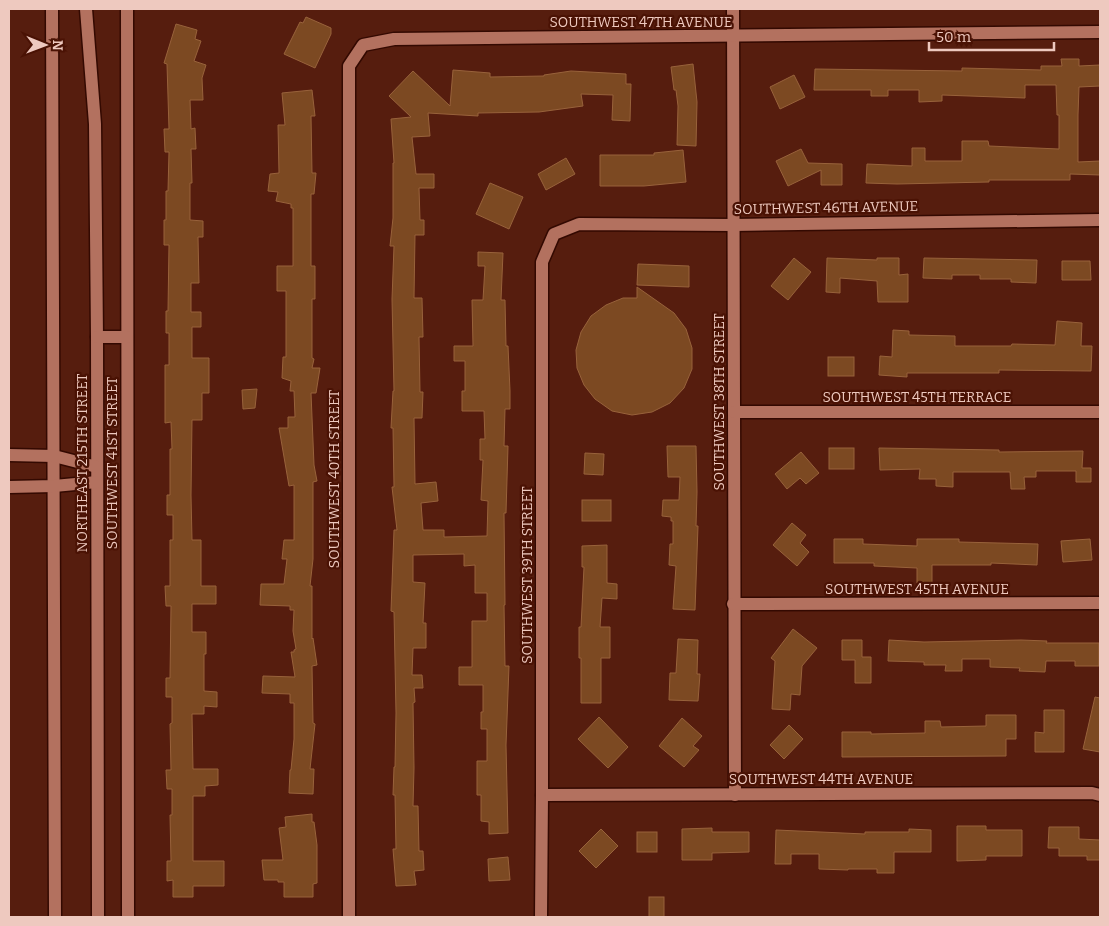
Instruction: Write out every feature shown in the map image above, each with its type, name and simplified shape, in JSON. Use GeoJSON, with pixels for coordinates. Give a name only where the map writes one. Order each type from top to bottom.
{"type":"FeatureCollection","features":[{"type":"Feature","properties":{"kind":"street","name":"NORTHEAST 215TH STREET"},"geometry":{"type":"LineString","coordinates":[[52,9],[55,917]]}},
{"type":"Feature","properties":{"kind":"street","name":"NORTHEAST 215TH STREET"},"geometry":{"type":"LineString","coordinates":[[86,9],[95,124],[98,917]]}},
{"type":"Feature","properties":{"kind":"street","name":"SOUTHWEST 41ST STREET"},"geometry":{"type":"LineString","coordinates":[[127,9],[128,917]]}},
{"type":"Feature","properties":{"kind":"street","name":"SOUTHWEST 38TH STREET"},"geometry":{"type":"LineString","coordinates":[[733,9],[734,795]]}},
{"type":"Feature","properties":{"kind":"street","name":"SOUTHWEST 47TH AVENUE"},"geometry":{"type":"LineString","coordinates":[[363,45],[394,39],[1100,32]]}},
{"type":"Feature","properties":{"kind":"street","name":"SOUTHWEST 40TH STREET"},"geometry":{"type":"LineString","coordinates":[[349,917],[349,66],[363,45]]}},
{"type":"Feature","properties":{"kind":"street","name":"SOUTHWEST 46TH AVENUE"},"geometry":{"type":"LineString","coordinates":[[554,234],[579,224],[1100,220]]}},
{"type":"Feature","properties":{"kind":"street","name":"SOUTHWEST 39TH STREET"},"geometry":{"type":"LineString","coordinates":[[541,917],[542,262],[554,234]]}},
{"type":"Feature","properties":{"kind":"street"},"geometry":{"type":"LineString","coordinates":[[97,337],[127,338]]}},
{"type":"Feature","properties":{"kind":"street","name":"SOUTHWEST 45TH TERRACE"},"geometry":{"type":"LineString","coordinates":[[734,412],[1100,412]]}},
{"type":"Feature","properties":{"kind":"street"},"geometry":{"type":"LineString","coordinates":[[9,454],[54,456],[97,468]]}},
{"type":"Feature","properties":{"kind":"street"},"geometry":{"type":"LineString","coordinates":[[9,487],[54,486],[97,482]]}},
{"type":"Feature","properties":{"kind":"street","name":"SOUTHWEST 45TH AVENUE"},"geometry":{"type":"LineString","coordinates":[[734,604],[1100,603]]}},
{"type":"Feature","properties":{"kind":"street","name":"SOUTHWEST 44TH AVENUE"},"geometry":{"type":"LineString","coordinates":[[542,795],[1100,795]]}},
{"type":"Feature","properties":{"kind":"building"},"geometry":{"type":"Polygon","coordinates":[[[306,17],[331,28],[331,34],[315,68],[284,54],[300,22],[303,23],[306,17]]]}},
{"type":"Feature","properties":{"kind":"building"},"geometry":{"type":"Polygon","coordinates":[[[176,24],[197,30],[195,39],[201,41],[194,61],[206,65],[202,78],[203,100],[190,100],[191,129],[195,128],[196,149],[191,149],[190,220],[203,221],[203,237],[198,237],[199,283],[191,283],[191,312],[201,312],[201,327],[192,327],[192,358],[209,358],[209,393],[202,393],[202,420],[192,420],[191,495],[192,540],[201,540],[201,586],[216,586],[216,604],[192,604],[192,632],[206,632],[204,691],[217,692],[217,707],[204,706],[204,714],[192,714],[193,769],[218,769],[218,785],[205,786],[205,796],[193,796],[193,861],[224,861],[224,886],[193,886],[193,897],[173,897],[173,880],[167,881],[167,861],[171,861],[170,815],[172,815],[172,789],[167,789],[166,770],[171,770],[170,724],[172,723],[172,697],[166,697],[166,678],[170,678],[171,606],[166,606],[165,586],[170,586],[170,540],[173,540],[173,515],[167,515],[167,495],[170,495],[170,449],[172,449],[171,422],[165,423],[165,365],[169,365],[169,333],[166,333],[166,311],[168,311],[169,245],[164,245],[164,220],[166,220],[169,152],[165,152],[164,129],[169,129],[167,64],[164,63],[176,24]]]}},
{"type":"Feature","properties":{"kind":"building"},"geometry":{"type":"Polygon","coordinates":[[[1061,59],[1079,59],[1079,66],[1100,65],[1100,86],[1079,87],[1078,162],[1100,161],[1100,175],[1070,174],[1070,180],[866,183],[867,164],[912,166],[912,148],[925,148],[925,161],[962,161],[962,141],[988,141],[989,146],[1059,149],[1059,115],[1057,115],[1056,85],[1025,85],[1025,98],[942,95],[942,101],[919,102],[919,90],[888,90],[888,96],[871,96],[871,90],[814,90],[815,69],[962,71],[962,68],[1041,70],[1041,66],[1062,66],[1061,59]]]}},
{"type":"Feature","properties":{"kind":"building"},"geometry":{"type":"Polygon","coordinates":[[[693,64],[697,102],[696,146],[677,145],[678,106],[671,67],[693,64]]]}},
{"type":"Feature","properties":{"kind":"building"},"geometry":{"type":"Polygon","coordinates":[[[453,70],[490,73],[490,77],[544,76],[571,71],[626,74],[626,84],[631,84],[630,121],[612,120],[613,95],[581,94],[583,106],[539,112],[478,113],[478,116],[428,113],[430,136],[412,137],[416,174],[434,174],[434,188],[419,188],[420,220],[424,220],[424,235],[415,235],[414,298],[422,298],[423,337],[419,337],[420,392],[423,392],[422,418],[414,418],[415,484],[436,482],[438,501],[421,503],[423,530],[444,530],[444,537],[487,536],[488,501],[481,500],[483,460],[480,460],[480,439],[485,439],[484,411],[462,411],[462,391],[465,391],[465,361],[454,361],[454,346],[473,346],[472,300],[483,300],[485,266],[478,266],[478,252],[503,253],[501,300],[505,300],[506,346],[508,346],[510,391],[510,409],[505,409],[504,446],[508,446],[506,513],[504,513],[504,605],[505,666],[509,666],[506,745],[508,833],[489,834],[489,822],[481,821],[481,795],[477,795],[477,761],[487,761],[487,729],[481,729],[483,685],[459,685],[459,667],[472,667],[472,621],[487,621],[487,593],[475,593],[475,565],[464,566],[464,554],[413,555],[413,582],[425,583],[423,623],[426,623],[426,648],[413,648],[412,675],[422,675],[423,688],[414,688],[413,806],[418,806],[419,851],[423,851],[424,870],[414,871],[416,885],[396,886],[393,849],[396,849],[395,795],[393,795],[396,713],[394,612],[391,611],[394,530],[397,530],[392,487],[394,487],[393,428],[391,428],[394,391],[392,299],[394,246],[390,246],[393,218],[394,163],[391,119],[411,117],[389,96],[413,71],[450,106],[453,70]]]}},
{"type":"Feature","properties":{"kind":"building"},"geometry":{"type":"Polygon","coordinates":[[[794,75],[805,97],[780,109],[770,87],[794,75]]]}},
{"type":"Feature","properties":{"kind":"building"},"geometry":{"type":"Polygon","coordinates":[[[312,90],[315,116],[311,116],[312,173],[316,173],[314,194],[311,194],[311,266],[315,266],[315,299],[312,299],[312,358],[314,359],[312,368],[320,368],[316,393],[311,393],[314,465],[317,481],[313,482],[313,559],[310,586],[312,586],[312,639],[317,665],[312,666],[313,723],[315,724],[310,769],[314,769],[313,794],[289,793],[294,739],[294,703],[290,703],[290,694],[262,693],[263,676],[295,677],[291,652],[294,652],[296,649],[293,631],[294,610],[290,610],[290,606],[260,605],[261,584],[284,584],[287,559],[282,559],[284,540],[294,540],[294,485],[289,486],[279,428],[288,428],[288,417],[295,417],[294,391],[290,391],[291,381],[282,378],[283,357],[286,357],[286,291],[277,291],[277,266],[293,266],[293,208],[291,208],[291,204],[276,201],[278,192],[268,191],[270,174],[279,173],[278,125],[285,125],[282,93],[312,90]]]}},
{"type":"Feature","properties":{"kind":"building"},"geometry":{"type":"Polygon","coordinates":[[[801,149],[808,163],[842,164],[842,185],[821,185],[821,170],[788,186],[776,161],[801,149]]]}},
{"type":"Feature","properties":{"kind":"building"},"geometry":{"type":"Polygon","coordinates":[[[683,150],[686,182],[644,186],[600,186],[600,155],[654,155],[654,153],[683,150]]]}},
{"type":"Feature","properties":{"kind":"building"},"geometry":{"type":"Polygon","coordinates":[[[566,158],[575,174],[546,190],[538,174],[566,158]]]}},
{"type":"Feature","properties":{"kind":"building"},"geometry":{"type":"Polygon","coordinates":[[[490,183],[523,197],[509,229],[476,214],[490,183]]]}},
{"type":"Feature","properties":{"kind":"building"},"geometry":{"type":"Polygon","coordinates":[[[794,258],[811,272],[788,300],[771,286],[794,258]]]}},
{"type":"Feature","properties":{"kind":"building"},"geometry":{"type":"Polygon","coordinates":[[[827,258],[877,260],[877,258],[899,258],[899,275],[908,274],[908,302],[878,302],[877,281],[840,278],[840,293],[826,292],[827,258]]]}},
{"type":"Feature","properties":{"kind":"building"},"geometry":{"type":"Polygon","coordinates":[[[924,258],[1037,260],[1036,283],[1011,282],[1011,279],[980,279],[980,275],[952,275],[952,279],[923,278],[924,258]]]}},
{"type":"Feature","properties":{"kind":"building"},"geometry":{"type":"Polygon","coordinates":[[[1062,261],[1090,261],[1091,280],[1062,280],[1062,261]]]}},
{"type":"Feature","properties":{"kind":"building"},"geometry":{"type":"Polygon","coordinates":[[[638,264],[689,266],[689,287],[637,285],[638,264]]]}},
{"type":"Feature","properties":{"kind":"building"},"geometry":{"type":"Polygon","coordinates":[[[637,287],[674,313],[686,329],[692,348],[692,369],[684,388],[670,403],[652,412],[632,415],[612,411],[595,399],[584,385],[577,368],[576,350],[581,332],[591,316],[606,305],[623,298],[637,298],[637,287]]]}},
{"type":"Feature","properties":{"kind":"building"},"geometry":{"type":"Polygon","coordinates":[[[1057,321],[1082,323],[1081,346],[1092,346],[1091,371],[999,370],[999,373],[907,373],[907,377],[879,375],[880,356],[892,357],[893,330],[909,331],[909,335],[955,336],[955,346],[1055,345],[1057,321]]]}},
{"type":"Feature","properties":{"kind":"building"},"geometry":{"type":"Polygon","coordinates":[[[828,357],[854,357],[854,376],[828,376],[828,357]]]}},
{"type":"Feature","properties":{"kind":"building"},"geometry":{"type":"Polygon","coordinates":[[[257,389],[255,408],[243,409],[242,390],[257,389]]]}},
{"type":"Feature","properties":{"kind":"building"},"geometry":{"type":"Polygon","coordinates":[[[667,446],[696,446],[696,526],[698,526],[695,610],[673,609],[676,566],[669,565],[670,544],[673,544],[673,521],[671,521],[671,517],[662,516],[663,500],[679,500],[680,477],[668,477],[667,446]]]}},
{"type":"Feature","properties":{"kind":"building"},"geometry":{"type":"Polygon","coordinates":[[[829,448],[854,448],[854,469],[829,469],[829,448]]]}},
{"type":"Feature","properties":{"kind":"building"},"geometry":{"type":"Polygon","coordinates":[[[879,448],[999,450],[999,452],[1083,451],[1082,468],[1091,468],[1091,482],[1076,482],[1076,471],[1036,471],[1036,477],[1024,477],[1025,489],[1011,489],[1010,472],[953,472],[953,487],[936,486],[936,479],[919,479],[920,469],[880,470],[879,448]]]}},
{"type":"Feature","properties":{"kind":"building"},"geometry":{"type":"Polygon","coordinates":[[[801,452],[819,473],[806,484],[800,478],[787,489],[775,474],[801,452]]]}},
{"type":"Feature","properties":{"kind":"building"},"geometry":{"type":"Polygon","coordinates":[[[585,453],[604,454],[603,475],[584,474],[585,453]]]}},
{"type":"Feature","properties":{"kind":"building"},"geometry":{"type":"Polygon","coordinates":[[[582,500],[611,500],[611,521],[582,521],[582,500]]]}},
{"type":"Feature","properties":{"kind":"building"},"geometry":{"type":"Polygon","coordinates":[[[792,523],[806,535],[800,543],[809,552],[797,566],[773,545],[792,523]]]}},
{"type":"Feature","properties":{"kind":"building"},"geometry":{"type":"Polygon","coordinates":[[[834,539],[863,539],[863,544],[917,546],[917,539],[959,539],[959,542],[1038,544],[1037,565],[991,563],[991,565],[932,565],[932,583],[917,583],[917,568],[874,566],[874,563],[834,563],[834,539]]]}},
{"type":"Feature","properties":{"kind":"building"},"geometry":{"type":"Polygon","coordinates":[[[1090,539],[1092,560],[1063,562],[1061,541],[1090,539]]]}},
{"type":"Feature","properties":{"kind":"building"},"geometry":{"type":"Polygon","coordinates":[[[607,545],[607,583],[617,584],[617,599],[602,598],[600,627],[610,627],[610,658],[601,658],[601,703],[581,703],[579,627],[581,627],[584,567],[582,567],[582,546],[607,545]]]}},
{"type":"Feature","properties":{"kind":"building"},"geometry":{"type":"Polygon","coordinates":[[[793,629],[817,648],[802,666],[800,695],[791,694],[790,710],[772,709],[775,661],[771,658],[793,629]]]}},
{"type":"Feature","properties":{"kind":"building"},"geometry":{"type":"Polygon","coordinates":[[[678,639],[698,640],[697,674],[700,674],[698,701],[669,700],[670,673],[676,673],[678,639]]]}},
{"type":"Feature","properties":{"kind":"building"},"geometry":{"type":"Polygon","coordinates":[[[842,640],[862,640],[862,657],[871,657],[871,683],[855,683],[855,660],[842,660],[842,640]]]}},
{"type":"Feature","properties":{"kind":"building"},"geometry":{"type":"Polygon","coordinates":[[[889,640],[924,642],[1021,640],[1047,641],[1046,643],[1099,643],[1099,666],[1075,666],[1075,661],[1046,661],[1045,672],[1019,671],[1020,668],[990,667],[990,659],[962,659],[962,671],[945,671],[946,665],[924,665],[924,662],[888,661],[889,640]]]}},
{"type":"Feature","properties":{"kind":"building"},"geometry":{"type":"Polygon","coordinates":[[[1095,697],[1100,698],[1100,752],[1083,749],[1095,697]]]}},
{"type":"Feature","properties":{"kind":"building"},"geometry":{"type":"Polygon","coordinates":[[[1044,710],[1064,710],[1064,752],[1035,752],[1035,732],[1044,733],[1044,710]]]}},
{"type":"Feature","properties":{"kind":"building"},"geometry":{"type":"Polygon","coordinates":[[[986,715],[1016,715],[1016,739],[1006,739],[1006,756],[842,757],[842,732],[871,732],[871,734],[925,733],[925,721],[940,721],[941,727],[986,726],[986,715]]]}},
{"type":"Feature","properties":{"kind":"building"},"geometry":{"type":"Polygon","coordinates":[[[599,717],[628,747],[608,768],[578,739],[599,717]]]}},
{"type":"Feature","properties":{"kind":"building"},"geometry":{"type":"Polygon","coordinates":[[[682,718],[702,736],[693,746],[699,750],[684,767],[659,746],[682,718]]]}},
{"type":"Feature","properties":{"kind":"building"},"geometry":{"type":"Polygon","coordinates":[[[789,725],[803,739],[784,759],[770,745],[789,725]]]}},
{"type":"Feature","properties":{"kind":"building"},"geometry":{"type":"Polygon","coordinates":[[[312,814],[317,845],[317,883],[313,884],[313,897],[284,897],[284,882],[264,880],[262,860],[283,860],[279,828],[286,827],[285,817],[312,814]]]}},
{"type":"Feature","properties":{"kind":"building"},"geometry":{"type":"Polygon","coordinates":[[[957,826],[986,826],[986,830],[1022,830],[1022,856],[986,856],[986,860],[957,861],[957,826]]]}},
{"type":"Feature","properties":{"kind":"building"},"geometry":{"type":"Polygon","coordinates":[[[1049,827],[1079,827],[1079,839],[1100,840],[1100,860],[1087,860],[1087,856],[1059,856],[1059,848],[1048,848],[1049,827]]]}},
{"type":"Feature","properties":{"kind":"building"},"geometry":{"type":"Polygon","coordinates":[[[712,828],[712,832],[749,832],[749,852],[712,853],[712,860],[682,860],[682,829],[712,828]]]}},
{"type":"Feature","properties":{"kind":"building"},"geometry":{"type":"Polygon","coordinates":[[[601,829],[618,846],[596,868],[579,851],[601,829]]]}},
{"type":"Feature","properties":{"kind":"building"},"geometry":{"type":"Polygon","coordinates":[[[909,829],[931,830],[931,852],[894,852],[894,873],[877,873],[877,869],[819,869],[819,854],[791,854],[791,864],[775,864],[776,830],[865,834],[865,832],[909,832],[909,829]]]}},
{"type":"Feature","properties":{"kind":"building"},"geometry":{"type":"Polygon","coordinates":[[[637,832],[657,832],[657,852],[637,852],[637,832]]]}},
{"type":"Feature","properties":{"kind":"building"},"geometry":{"type":"Polygon","coordinates":[[[508,857],[510,880],[489,881],[488,859],[508,857]]]}},
{"type":"Feature","properties":{"kind":"building"},"geometry":{"type":"Polygon","coordinates":[[[649,897],[664,897],[664,917],[649,917],[649,897]]]}}]}
